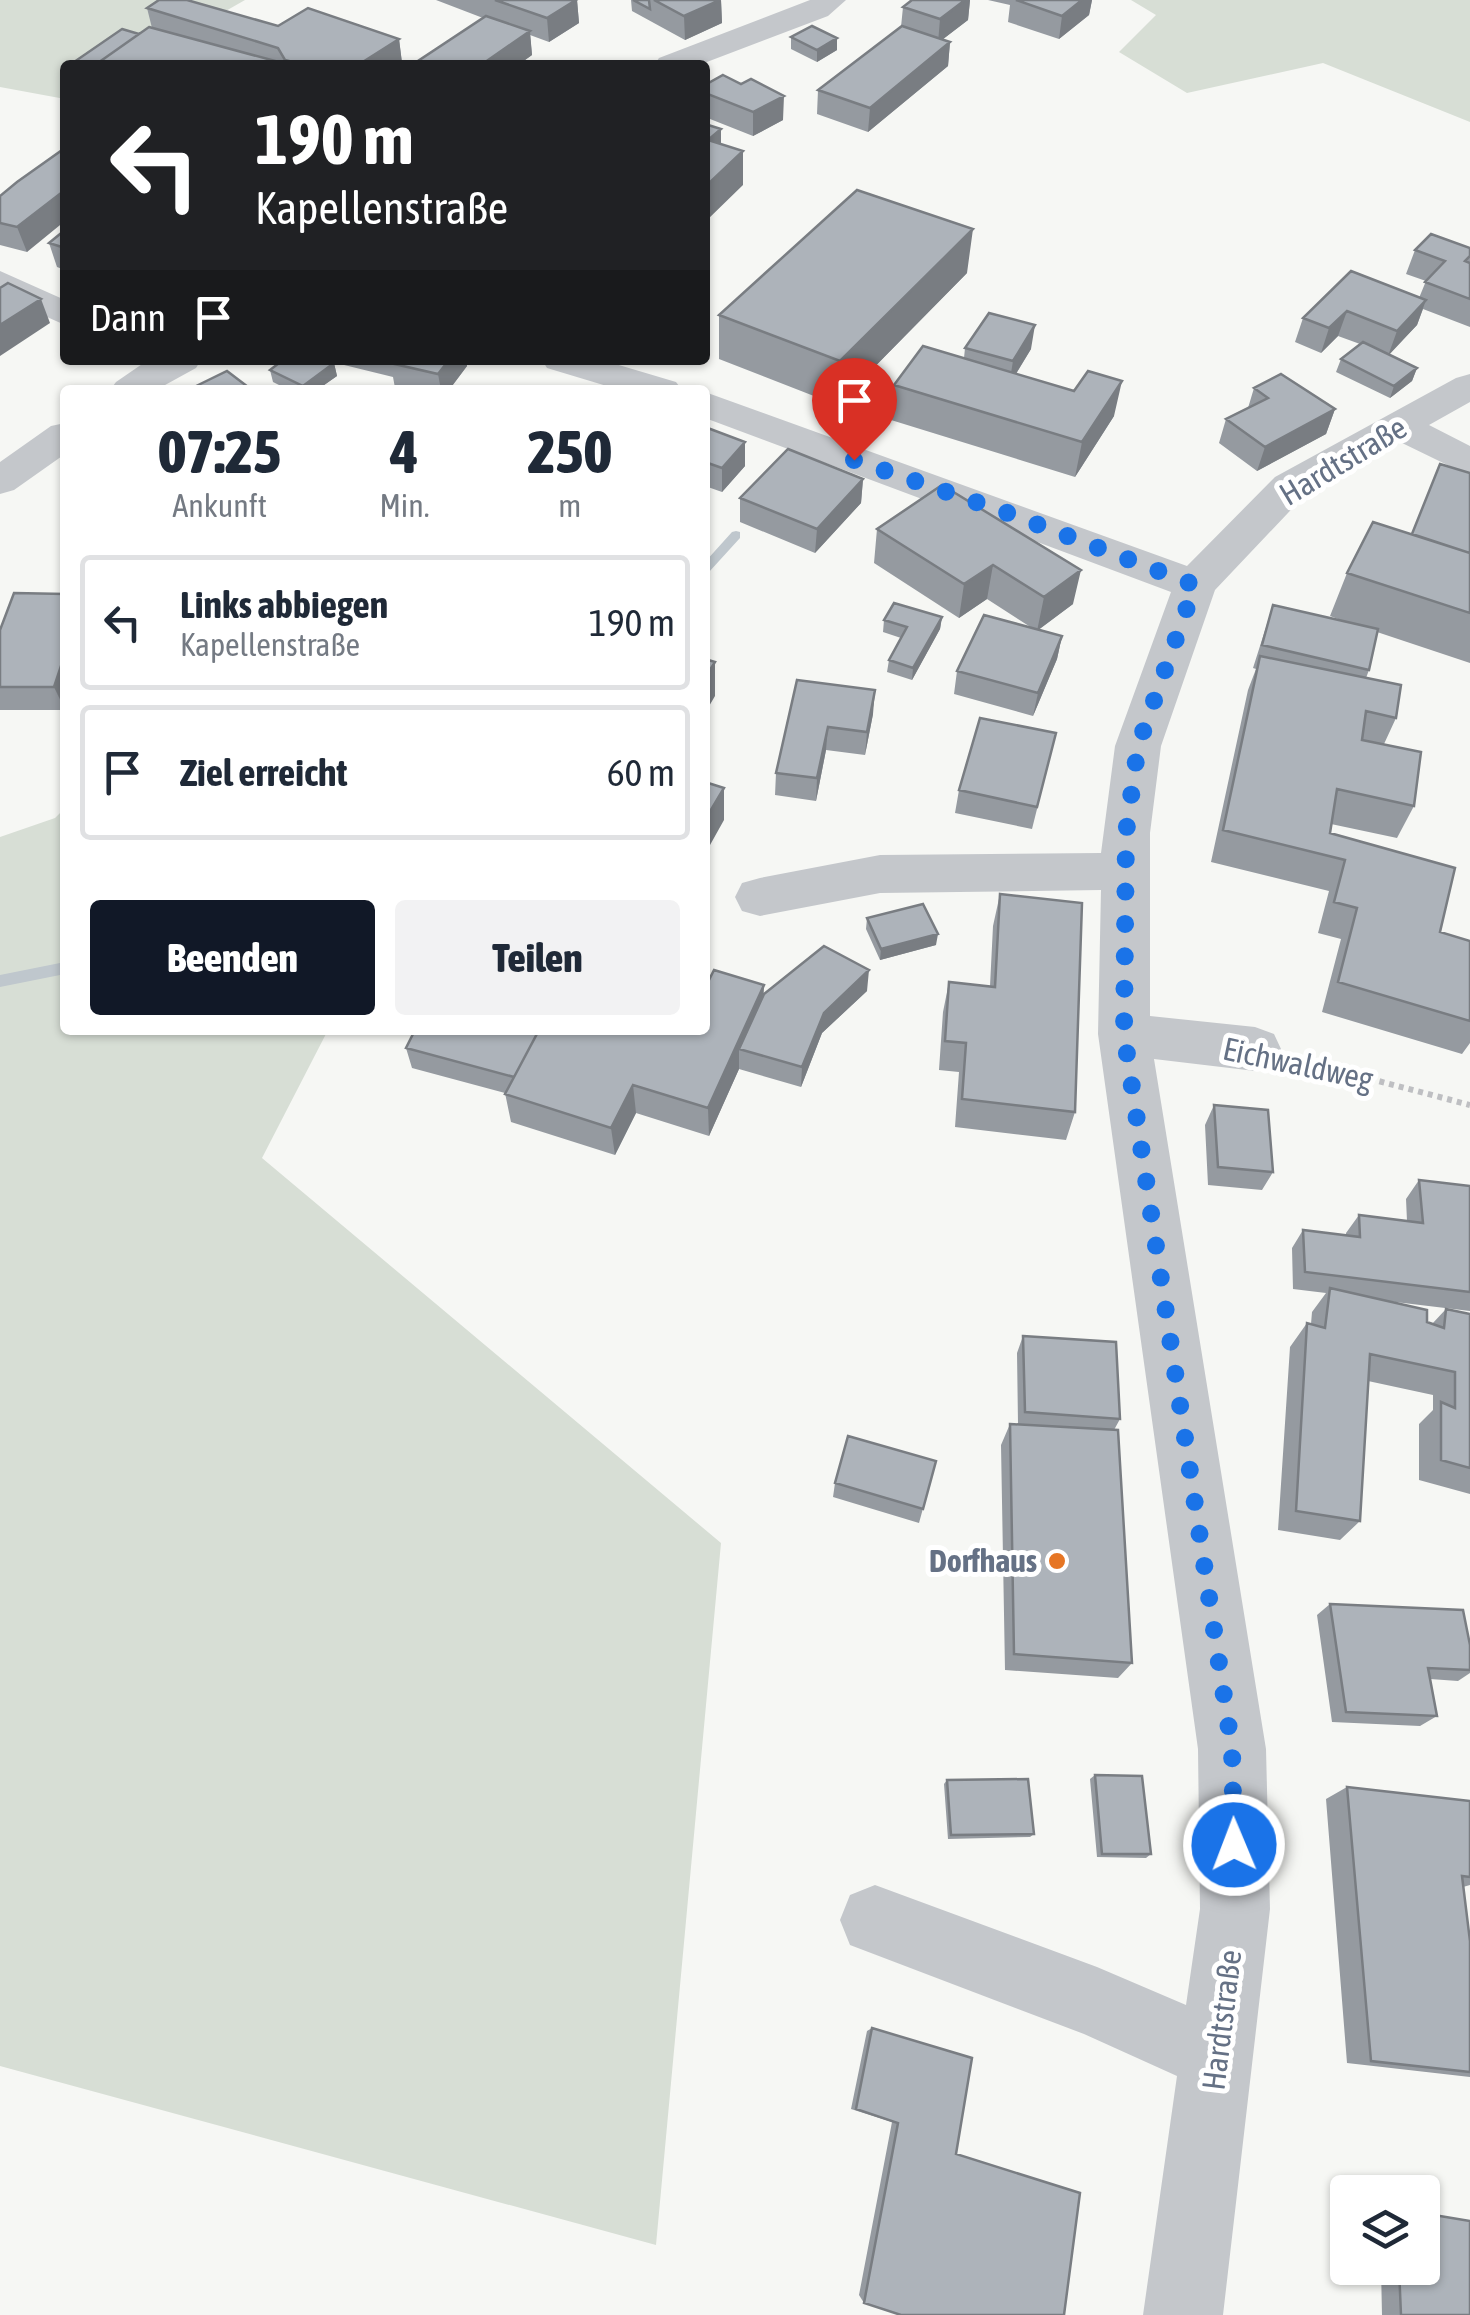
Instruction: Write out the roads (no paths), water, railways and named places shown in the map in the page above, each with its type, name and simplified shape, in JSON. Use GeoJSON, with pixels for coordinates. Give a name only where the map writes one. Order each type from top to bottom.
{"type":"FeatureCollection","features":[{"type":"Feature","properties":{"kind":"street"},"geometry":{"type":"LineString","coordinates":[[683,60],[817,10],[831,0]]}},
{"type":"Feature","properties":{"kind":"street"},"geometry":{"type":"LineString","coordinates":[[0,282],[60,312]]}},
{"type":"Feature","properties":{"kind":"street"},"geometry":{"type":"LineString","coordinates":[[137,385],[163,365]]}},
{"type":"Feature","properties":{"kind":"street"},"geometry":{"type":"LineString","coordinates":[[578,365],[645,385]]}},
{"type":"Feature","properties":{"kind":"street","name":"Hardtstraße"},"geometry":{"type":"LineString","coordinates":[[1183,2315],[1235,1909],[1232,1749],[1124,1034],[1126,833],[1138,746],[1195,585],[1290,486],[1470,386]]}},
{"type":"Feature","properties":{"kind":"street"},"geometry":{"type":"LineString","coordinates":[[710,406],[1195,585]]}},
{"type":"Feature","properties":{"kind":"street"},"geometry":{"type":"LineString","coordinates":[[1399,426],[1470,463]]}},
{"type":"Feature","properties":{"kind":"street"},"geometry":{"type":"LineString","coordinates":[[0,481],[60,439]]}},
{"type":"Feature","properties":{"kind":"street"},"geometry":{"type":"LineString","coordinates":[[760,897],[880,874],[1126,871]]}},
{"type":"Feature","properties":{"kind":"street","name":"Eichwaldweg"},"geometry":{"type":"LineString","coordinates":[[1124,1034],[1255,1049]]}},
{"type":"Feature","properties":{"kind":"street"},"geometry":{"type":"LineString","coordinates":[[875,1920],[1097,2003],[1218,2056]]}},
{"type":"Feature","properties":{"kind":"waterway"},"geometry":{"type":"LineString","coordinates":[[710,564],[736,535]]}},
{"type":"Feature","properties":{"kind":"waterway"},"geometry":{"type":"LineString","coordinates":[[0,981],[60,969]]}},
{"type":"Feature","properties":{"kind":"place","name":"Dorfhaus"},"geometry":{"type":"Point","coordinates":[1057,1561]}}]}
